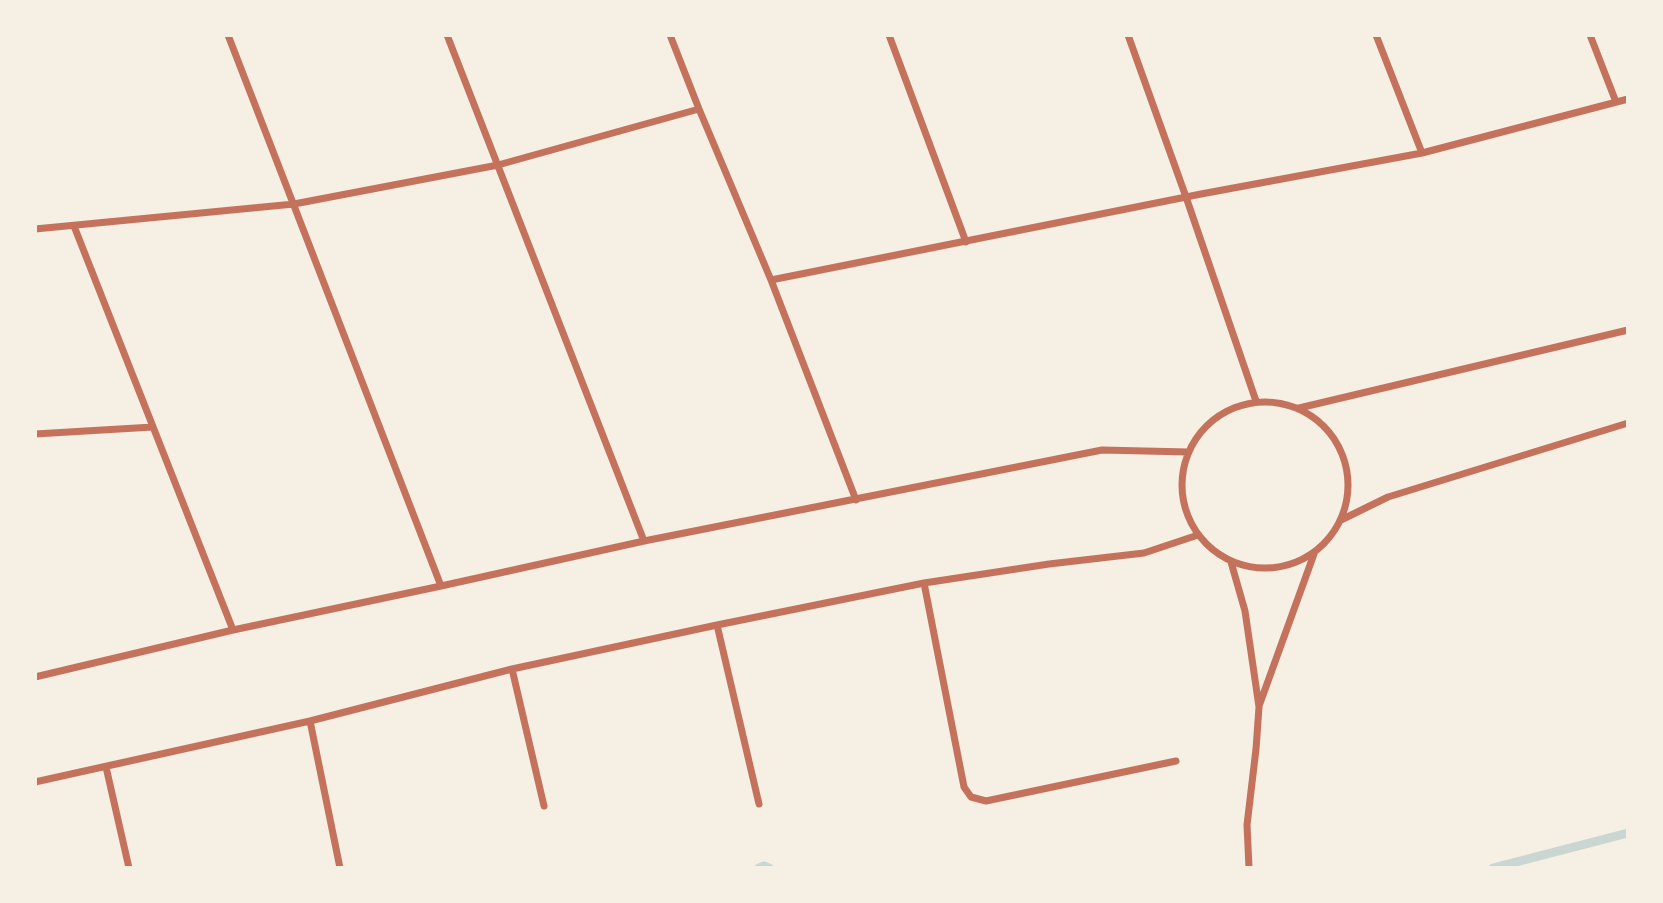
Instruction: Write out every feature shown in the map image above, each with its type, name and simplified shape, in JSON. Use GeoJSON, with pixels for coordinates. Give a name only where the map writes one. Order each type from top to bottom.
{"type":"FeatureCollection","features":[{"type":"Feature","properties":{"kind":"street"},"geometry":{"type":"LineString","coordinates":[[228,35],[442,586]]}},
{"type":"Feature","properties":{"kind":"street"},"geometry":{"type":"LineString","coordinates":[[447,35],[644,541]]}},
{"type":"Feature","properties":{"kind":"street"},"geometry":{"type":"LineString","coordinates":[[670,35],[771,281],[856,500]]}},
{"type":"Feature","properties":{"kind":"street"},"geometry":{"type":"LineString","coordinates":[[889,35],[966,242]]}},
{"type":"Feature","properties":{"kind":"street"},"geometry":{"type":"LineString","coordinates":[[1128,35],[1256,401]]}},
{"type":"Feature","properties":{"kind":"street"},"geometry":{"type":"LineString","coordinates":[[1376,35],[1422,153]]}},
{"type":"Feature","properties":{"kind":"street"},"geometry":{"type":"LineString","coordinates":[[1590,35],[1616,103]]}},
{"type":"Feature","properties":{"kind":"street"},"geometry":{"type":"LineString","coordinates":[[771,281],[1186,197],[1422,153],[1628,99]]}},
{"type":"Feature","properties":{"kind":"street"},"geometry":{"type":"LineString","coordinates":[[35,229],[294,204],[498,165],[699,109]]}},
{"type":"Feature","properties":{"kind":"street"},"geometry":{"type":"LineString","coordinates":[[74,226],[233,631]]}},
{"type":"Feature","properties":{"kind":"street"},"geometry":{"type":"LineString","coordinates":[[1299,408],[1628,330]]}},
{"type":"Feature","properties":{"kind":"street"},"geometry":{"type":"LineString","coordinates":[[1256,401],[1278,402],[1299,408],[1325,427],[1343,455],[1349,488],[1341,520],[1330,539],[1314,554],[1288,566],[1259,569],[1231,562],[1213,551],[1198,535],[1185,508],[1182,480],[1188,452],[1204,427],[1228,410],[1256,401]]}},
{"type":"Feature","properties":{"kind":"street"},"geometry":{"type":"LineString","coordinates":[[1341,520],[1388,497],[1628,423]]}},
{"type":"Feature","properties":{"kind":"street"},"geometry":{"type":"LineString","coordinates":[[35,434],[153,427]]}},
{"type":"Feature","properties":{"kind":"street"},"geometry":{"type":"LineString","coordinates":[[35,677],[644,541],[1102,450],[1188,452]]}},
{"type":"Feature","properties":{"kind":"street"},"geometry":{"type":"LineString","coordinates":[[35,782],[310,720],[512,669],[718,625],[924,583],[1049,564],[1144,554],[1198,535]]}},
{"type":"Feature","properties":{"kind":"street"},"geometry":{"type":"LineString","coordinates":[[1259,707],[1314,554]]}},
{"type":"Feature","properties":{"kind":"street"},"geometry":{"type":"LineString","coordinates":[[1231,562],[1245,611],[1259,707],[1247,825],[1249,868]]}},
{"type":"Feature","properties":{"kind":"street"},"geometry":{"type":"LineString","coordinates":[[924,583],[964,787],[971,797],[986,801],[1177,761]]}},
{"type":"Feature","properties":{"kind":"street"},"geometry":{"type":"LineString","coordinates":[[718,625],[759,804]]}},
{"type":"Feature","properties":{"kind":"street"},"geometry":{"type":"LineString","coordinates":[[512,669],[544,806]]}},
{"type":"Feature","properties":{"kind":"street"},"geometry":{"type":"LineString","coordinates":[[310,720],[340,868]]}},
{"type":"Feature","properties":{"kind":"street"},"geometry":{"type":"LineString","coordinates":[[106,767],[129,868]]}},
{"type":"Feature","properties":{"kind":"waterway"},"geometry":{"type":"LineString","coordinates":[[1493,868],[1628,833]]}},
{"type":"Feature","properties":{"kind":"waterway"},"geometry":{"type":"LineString","coordinates":[[759,868],[769,868]]}}]}
